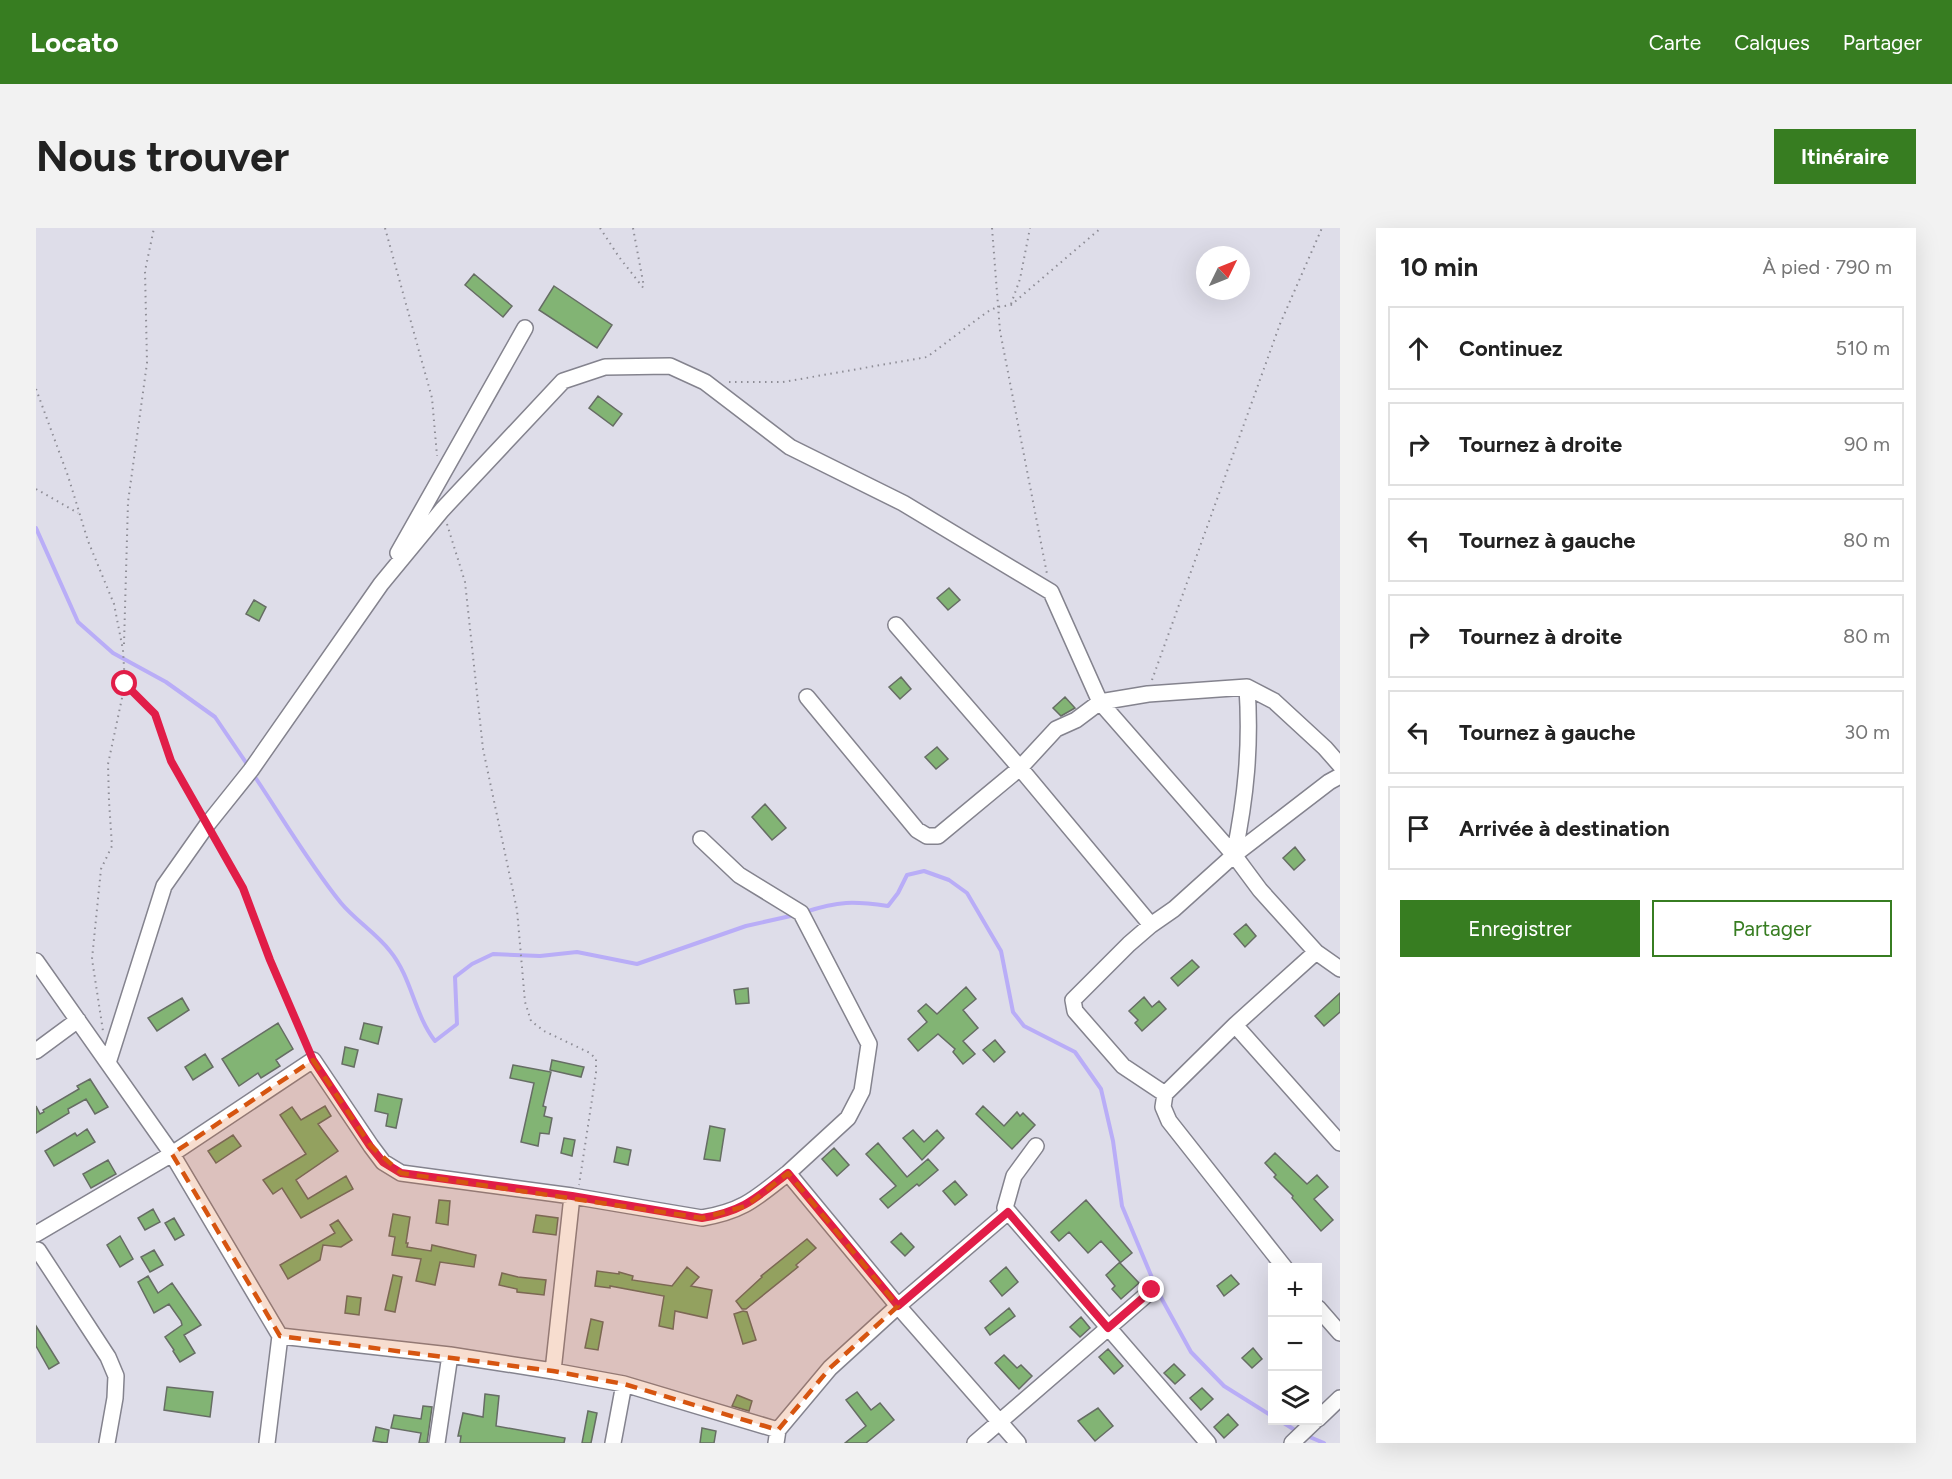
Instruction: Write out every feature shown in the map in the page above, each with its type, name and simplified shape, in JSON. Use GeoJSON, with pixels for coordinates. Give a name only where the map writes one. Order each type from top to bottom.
{"type":"FeatureCollection","features":[{"type":"Feature","properties":{"kind":"street"},"geometry":{"type":"LineString","coordinates":[[381,584],[439,477],[525,328]]}},
{"type":"Feature","properties":{"kind":"street"},"geometry":{"type":"LineString","coordinates":[[108,1063],[164,886],[207,825],[250,770],[381,584],[442,510],[563,381],[604,367],[670,366],[705,382],[790,447],[903,503],[1051,592],[1100,702],[1234,855],[1260,890],[1316,952],[1340,969]]}},
{"type":"Feature","properties":{"kind":"street"},"geometry":{"type":"LineString","coordinates":[[896,625],[1020,768],[1151,925]]}},
{"type":"Feature","properties":{"kind":"street"},"geometry":{"type":"LineString","coordinates":[[1234,855],[1246,780],[1250,728],[1247,687]]}},
{"type":"Feature","properties":{"kind":"street"},"geometry":{"type":"LineString","coordinates":[[807,697],[917,830],[927,836],[938,836],[1020,768],[1056,729],[1076,720],[1100,702],[1148,694],[1247,687],[1274,701],[1340,765]]}},
{"type":"Feature","properties":{"kind":"street"},"geometry":{"type":"LineString","coordinates":[[1165,1094],[1123,1066],[1075,1011],[1073,1000],[1129,944],[1174,909],[1234,855],[1340,776]]}},
{"type":"Feature","properties":{"kind":"street"},"geometry":{"type":"LineString","coordinates":[[36,1234],[172,1154],[313,1060],[370,1146],[383,1162],[401,1173],[575,1196],[702,1218],[723,1215],[746,1206],[788,1173],[848,1118],[862,1091],[869,1044],[801,913],[739,875],[701,839]]}},
{"type":"Feature","properties":{"kind":"street"},"geometry":{"type":"LineString","coordinates":[[1281,1263],[1169,1121],[1163,1107],[1165,1094],[1235,1025],[1316,952]]}},
{"type":"Feature","properties":{"kind":"street"},"geometry":{"type":"LineString","coordinates":[[36,961],[172,1154],[280,1336],[267,1443]]}},
{"type":"Feature","properties":{"kind":"street"},"geometry":{"type":"LineString","coordinates":[[36,1051],[78,1020]]}},
{"type":"Feature","properties":{"kind":"street"},"geometry":{"type":"LineString","coordinates":[[1235,1025],[1340,1143]]}},
{"type":"Feature","properties":{"kind":"street"},"geometry":{"type":"LineString","coordinates":[[1036,1146],[1014,1176],[1005,1208],[1208,1443]]}},
{"type":"Feature","properties":{"kind":"street"},"geometry":{"type":"LineString","coordinates":[[788,1173],[898,1306],[1017,1443]]}},
{"type":"Feature","properties":{"kind":"street"},"geometry":{"type":"LineString","coordinates":[[553,1371],[575,1196]]}},
{"type":"Feature","properties":{"kind":"street"},"geometry":{"type":"LineString","coordinates":[[280,1336],[450,1354],[624,1384],[777,1436],[830,1368],[898,1306],[1008,1212]]}},
{"type":"Feature","properties":{"kind":"street"},"geometry":{"type":"LineString","coordinates":[[37,1249],[108,1358],[116,1376],[115,1398],[107,1443]]}},
{"type":"Feature","properties":{"kind":"street"},"geometry":{"type":"LineString","coordinates":[[975,1443],[1152,1290]]}},
{"type":"Feature","properties":{"kind":"street"},"geometry":{"type":"LineString","coordinates":[[1322,1313],[1340,1333]]}},
{"type":"Feature","properties":{"kind":"street"},"geometry":{"type":"LineString","coordinates":[[437,1443],[450,1354]]}},
{"type":"Feature","properties":{"kind":"street"},"geometry":{"type":"LineString","coordinates":[[613,1443],[624,1384]]}},
{"type":"Feature","properties":{"kind":"street"},"geometry":{"type":"LineString","coordinates":[[1322,1415],[1340,1398]]}},
{"type":"Feature","properties":{"kind":"street"},"geometry":{"type":"LineString","coordinates":[[1292,1443],[1312,1425]]}},
{"type":"Feature","properties":{"kind":"path"},"geometry":{"type":"LineString","coordinates":[[105,1040],[92,959],[101,869],[112,846],[108,764],[125,684],[123,650],[128,502],[147,363],[146,271],[154,228]]}},
{"type":"Feature","properties":{"kind":"path"},"geometry":{"type":"LineString","coordinates":[[386,228],[432,398],[439,477]]}},
{"type":"Feature","properties":{"kind":"path"},"geometry":{"type":"LineString","coordinates":[[600,228],[645,290],[633,228]]}},
{"type":"Feature","properties":{"kind":"path"},"geometry":{"type":"LineString","coordinates":[[992,228],[997,308],[1051,592]]}},
{"type":"Feature","properties":{"kind":"path"},"geometry":{"type":"LineString","coordinates":[[1011,305],[1020,279],[1030,228]]}},
{"type":"Feature","properties":{"kind":"path"},"geometry":{"type":"LineString","coordinates":[[728,382],[783,382],[927,357],[987,312],[1011,305],[1101,228]]}},
{"type":"Feature","properties":{"kind":"path"},"geometry":{"type":"LineString","coordinates":[[1148,694],[1280,324],[1322,228]]}},
{"type":"Feature","properties":{"kind":"path"},"geometry":{"type":"LineString","coordinates":[[36,389],[88,541],[114,604],[123,650]]}},
{"type":"Feature","properties":{"kind":"path"},"geometry":{"type":"LineString","coordinates":[[36,489],[80,514]]}},
{"type":"Feature","properties":{"kind":"path"},"geometry":{"type":"LineString","coordinates":[[442,510],[465,582],[483,749],[517,910],[525,1002],[531,1022],[544,1031],[590,1053],[596,1059],[596,1073],[575,1196]]}},
{"type":"Feature","properties":{"kind":"path"},"geometry":{"type":"LineString","coordinates":[[125,684],[155,714],[171,761],[243,888],[270,960],[313,1060]]}},
{"type":"Feature","properties":{"kind":"highlighted area"},"geometry":{"type":"Polygon","coordinates":[[[313,1060],[371,1146],[401,1173],[702,1218],[746,1206],[788,1173],[898,1306],[830,1368],[778,1430],[624,1384],[553,1371],[280,1336],[172,1154],[313,1060]]]}},
{"type":"Feature","properties":{"kind":"building"},"geometry":{"type":"Polygon","coordinates":[[[474,274],[512,306],[503,317],[465,285],[474,274]]]}},
{"type":"Feature","properties":{"kind":"building"},"geometry":{"type":"Polygon","coordinates":[[[554,286],[612,325],[597,348],[539,310],[554,286]]]}},
{"type":"Feature","properties":{"kind":"building"},"geometry":{"type":"Polygon","coordinates":[[[598,396],[622,414],[613,426],[589,408],[598,396]]]}},
{"type":"Feature","properties":{"kind":"building"},"geometry":{"type":"Polygon","coordinates":[[[949,588],[960,600],[948,610],[937,598],[949,588]]]}},
{"type":"Feature","properties":{"kind":"building"},"geometry":{"type":"Polygon","coordinates":[[[254,600],[266,607],[259,621],[246,614],[254,600]]]}},
{"type":"Feature","properties":{"kind":"building"},"geometry":{"type":"Polygon","coordinates":[[[901,677],[911,689],[900,699],[889,687],[901,677]]]}},
{"type":"Feature","properties":{"kind":"building"},"geometry":{"type":"Polygon","coordinates":[[[1065,697],[1075,708],[1061,716],[1053,708],[1065,697]]]}},
{"type":"Feature","properties":{"kind":"building"},"geometry":{"type":"Polygon","coordinates":[[[937,747],[948,759],[936,769],[925,757],[937,747]]]}},
{"type":"Feature","properties":{"kind":"building"},"geometry":{"type":"Polygon","coordinates":[[[765,804],[786,828],[772,840],[752,817],[765,804]]]}},
{"type":"Feature","properties":{"kind":"building"},"geometry":{"type":"Polygon","coordinates":[[[1295,847],[1305,860],[1294,870],[1283,858],[1295,847]]]}},
{"type":"Feature","properties":{"kind":"building"},"geometry":{"type":"Polygon","coordinates":[[[1246,924],[1256,936],[1245,947],[1234,934],[1246,924]]]}},
{"type":"Feature","properties":{"kind":"building"},"geometry":{"type":"Polygon","coordinates":[[[1192,960],[1199,967],[1178,986],[1171,978],[1192,960]]]}},
{"type":"Feature","properties":{"kind":"building"},"geometry":{"type":"Polygon","coordinates":[[[966,987],[976,999],[963,1010],[978,1028],[963,1041],[975,1054],[963,1064],[953,1052],[955,1049],[938,1034],[918,1051],[908,1039],[927,1022],[918,1011],[926,1004],[937,1014],[966,987]]]}},
{"type":"Feature","properties":{"kind":"building"},"geometry":{"type":"Polygon","coordinates":[[[748,988],[749,1003],[736,1004],[734,990],[748,988]]]}},
{"type":"Feature","properties":{"kind":"building"},"geometry":{"type":"Polygon","coordinates":[[[1340,993],[1340,1012],[1324,1026],[1315,1016],[1340,993]]]}},
{"type":"Feature","properties":{"kind":"building"},"geometry":{"type":"Polygon","coordinates":[[[1144,997],[1152,1007],[1159,1001],[1166,1009],[1142,1031],[1135,1023],[1138,1020],[1129,1011],[1144,997]]]}},
{"type":"Feature","properties":{"kind":"building"},"geometry":{"type":"Polygon","coordinates":[[[182,998],[189,1010],[157,1031],[148,1018],[182,998]]]}},
{"type":"Feature","properties":{"kind":"building"},"geometry":{"type":"Polygon","coordinates":[[[278,1023],[293,1049],[276,1060],[280,1066],[261,1078],[258,1073],[239,1086],[222,1059],[278,1023]]]}},
{"type":"Feature","properties":{"kind":"building"},"geometry":{"type":"Polygon","coordinates":[[[364,1023],[382,1027],[378,1044],[360,1039],[364,1023]]]}},
{"type":"Feature","properties":{"kind":"building"},"geometry":{"type":"Polygon","coordinates":[[[995,1040],[1005,1052],[994,1062],[983,1050],[995,1040]]]}},
{"type":"Feature","properties":{"kind":"building"},"geometry":{"type":"Polygon","coordinates":[[[345,1047],[358,1050],[354,1067],[342,1064],[345,1047]]]}},
{"type":"Feature","properties":{"kind":"building"},"geometry":{"type":"Polygon","coordinates":[[[205,1054],[213,1067],[193,1080],[185,1067],[205,1054]]]}},
{"type":"Feature","properties":{"kind":"building"},"geometry":{"type":"Polygon","coordinates":[[[552,1060],[584,1067],[581,1077],[550,1070],[552,1060]]]}},
{"type":"Feature","properties":{"kind":"building"},"geometry":{"type":"Polygon","coordinates":[[[513,1065],[551,1072],[543,1106],[546,1107],[544,1116],[552,1118],[549,1134],[540,1133],[538,1146],[521,1142],[534,1083],[510,1078],[513,1065]]]}},
{"type":"Feature","properties":{"kind":"building"},"geometry":{"type":"Polygon","coordinates":[[[90,1079],[108,1107],[95,1114],[86,1099],[68,1109],[69,1113],[36,1133],[36,1106],[40,1114],[79,1089],[77,1086],[90,1079]]]}},
{"type":"Feature","properties":{"kind":"building"},"geometry":{"type":"Polygon","coordinates":[[[378,1094],[402,1099],[396,1128],[386,1126],[388,1114],[375,1111],[378,1094]]]}},
{"type":"Feature","properties":{"kind":"building"},"geometry":{"type":"Polygon","coordinates":[[[325,1106],[331,1116],[318,1124],[338,1151],[296,1180],[308,1199],[346,1176],[353,1189],[301,1218],[282,1188],[273,1194],[263,1180],[306,1154],[280,1115],[292,1107],[301,1120],[325,1106]]]}},
{"type":"Feature","properties":{"kind":"building"},"geometry":{"type":"Polygon","coordinates":[[[983,1106],[1004,1126],[1017,1112],[1020,1116],[1023,1113],[1035,1125],[1012,1149],[976,1114],[983,1106]]]}},
{"type":"Feature","properties":{"kind":"building"},"geometry":{"type":"Polygon","coordinates":[[[710,1126],[725,1129],[720,1161],[704,1159],[710,1126]]]}},
{"type":"Feature","properties":{"kind":"building"},"geometry":{"type":"Polygon","coordinates":[[[87,1129],[95,1142],[54,1166],[45,1151],[75,1133],[77,1136],[87,1129]]]}},
{"type":"Feature","properties":{"kind":"building"},"geometry":{"type":"Polygon","coordinates":[[[913,1130],[924,1142],[937,1130],[944,1138],[922,1160],[903,1138],[913,1130]]]}},
{"type":"Feature","properties":{"kind":"building"},"geometry":{"type":"Polygon","coordinates":[[[233,1135],[241,1146],[216,1163],[208,1151],[233,1135]]]}},
{"type":"Feature","properties":{"kind":"building"},"geometry":{"type":"Polygon","coordinates":[[[564,1138],[575,1140],[572,1156],[561,1153],[564,1138]]]}},
{"type":"Feature","properties":{"kind":"building"},"geometry":{"type":"Polygon","coordinates":[[[878,1143],[907,1177],[928,1159],[938,1170],[888,1208],[880,1199],[896,1186],[866,1154],[878,1143]]]}},
{"type":"Feature","properties":{"kind":"building"},"geometry":{"type":"Polygon","coordinates":[[[617,1147],[631,1150],[628,1165],[614,1162],[617,1147]]]}},
{"type":"Feature","properties":{"kind":"building"},"geometry":{"type":"Polygon","coordinates":[[[834,1148],[849,1165],[837,1176],[822,1159],[834,1148]]]}},
{"type":"Feature","properties":{"kind":"building"},"geometry":{"type":"Polygon","coordinates":[[[1275,1153],[1307,1184],[1317,1175],[1328,1187],[1314,1199],[1333,1220],[1321,1231],[1292,1198],[1293,1196],[1274,1177],[1276,1175],[1265,1163],[1275,1153]]]}},
{"type":"Feature","properties":{"kind":"building"},"geometry":{"type":"Polygon","coordinates":[[[108,1160],[116,1174],[91,1188],[83,1174],[108,1160]]]}},
{"type":"Feature","properties":{"kind":"building"},"geometry":{"type":"Polygon","coordinates":[[[955,1181],[967,1195],[955,1205],[943,1191],[955,1181]]]}},
{"type":"Feature","properties":{"kind":"building"},"geometry":{"type":"Polygon","coordinates":[[[439,1200],[450,1201],[448,1225],[436,1223],[439,1200]]]}},
{"type":"Feature","properties":{"kind":"building"},"geometry":{"type":"Polygon","coordinates":[[[1086,1200],[1132,1253],[1120,1263],[1139,1283],[1121,1299],[1112,1289],[1115,1286],[1106,1275],[1120,1262],[1101,1241],[1088,1253],[1069,1232],[1059,1241],[1051,1232],[1086,1200]]]}},
{"type":"Feature","properties":{"kind":"building"},"geometry":{"type":"Polygon","coordinates":[[[153,1209],[160,1222],[145,1230],[138,1218],[153,1209]]]}},
{"type":"Feature","properties":{"kind":"building"},"geometry":{"type":"Polygon","coordinates":[[[393,1214],[410,1217],[407,1247],[431,1251],[432,1245],[476,1255],[474,1267],[440,1262],[435,1285],[416,1281],[421,1259],[392,1255],[395,1237],[389,1236],[393,1214]]]}},
{"type":"Feature","properties":{"kind":"building"},"geometry":{"type":"Polygon","coordinates":[[[536,1215],[558,1218],[556,1235],[533,1232],[536,1215]]]}},
{"type":"Feature","properties":{"kind":"building"},"geometry":{"type":"Polygon","coordinates":[[[174,1218],[184,1235],[175,1240],[165,1223],[174,1218]]]}},
{"type":"Feature","properties":{"kind":"building"},"geometry":{"type":"Polygon","coordinates":[[[338,1220],[352,1240],[341,1247],[323,1245],[320,1260],[288,1279],[280,1265],[335,1233],[330,1225],[338,1220]]]}},
{"type":"Feature","properties":{"kind":"building"},"geometry":{"type":"Polygon","coordinates":[[[901,1233],[914,1247],[905,1256],[891,1242],[901,1233]]]}},
{"type":"Feature","properties":{"kind":"building"},"geometry":{"type":"Polygon","coordinates":[[[120,1236],[133,1259],[120,1267],[107,1245],[120,1236]]]}},
{"type":"Feature","properties":{"kind":"building"},"geometry":{"type":"Polygon","coordinates":[[[807,1239],[816,1248],[796,1265],[798,1267],[746,1309],[742,1309],[736,1301],[761,1276],[807,1239]]]}},
{"type":"Feature","properties":{"kind":"building"},"geometry":{"type":"Polygon","coordinates":[[[154,1250],[163,1265],[150,1272],[141,1257],[154,1250]]]}},
{"type":"Feature","properties":{"kind":"building"},"geometry":{"type":"Polygon","coordinates":[[[687,1267],[699,1277],[691,1286],[712,1290],[707,1318],[675,1311],[673,1329],[659,1326],[664,1296],[610,1286],[610,1288],[595,1286],[597,1271],[619,1274],[619,1272],[633,1276],[632,1280],[672,1286],[687,1267]]]}},
{"type":"Feature","properties":{"kind":"building"},"geometry":{"type":"Polygon","coordinates":[[[1006,1267],[1018,1282],[1002,1296],[990,1281],[1006,1267]]]}},
{"type":"Feature","properties":{"kind":"building"},"geometry":{"type":"Polygon","coordinates":[[[502,1273],[546,1280],[544,1295],[517,1292],[517,1289],[499,1285],[502,1273]]]}},
{"type":"Feature","properties":{"kind":"building"},"geometry":{"type":"Polygon","coordinates":[[[393,1275],[402,1277],[395,1312],[385,1310],[393,1275]]]}},
{"type":"Feature","properties":{"kind":"building"},"geometry":{"type":"Polygon","coordinates":[[[1231,1275],[1239,1284],[1224,1296],[1217,1286],[1231,1275]]]}},
{"type":"Feature","properties":{"kind":"building"},"geometry":{"type":"Polygon","coordinates":[[[148,1276],[158,1293],[172,1283],[201,1325],[184,1335],[195,1353],[180,1362],[165,1337],[182,1325],[181,1321],[169,1304],[154,1313],[138,1282],[148,1276]]]}},
{"type":"Feature","properties":{"kind":"building"},"geometry":{"type":"Polygon","coordinates":[[[347,1296],[361,1298],[359,1315],[345,1313],[347,1296]]]}},
{"type":"Feature","properties":{"kind":"building"},"geometry":{"type":"Polygon","coordinates":[[[1009,1308],[1015,1316],[990,1335],[985,1328],[1009,1308]]]}},
{"type":"Feature","properties":{"kind":"building"},"geometry":{"type":"Polygon","coordinates":[[[747,1312],[756,1340],[743,1344],[734,1314],[747,1312]]]}},
{"type":"Feature","properties":{"kind":"building"},"geometry":{"type":"Polygon","coordinates":[[[1081,1317],[1090,1328],[1080,1337],[1070,1327],[1081,1317]]]}},
{"type":"Feature","properties":{"kind":"building"},"geometry":{"type":"Polygon","coordinates":[[[591,1319],[603,1322],[598,1350],[585,1348],[591,1319]]]}},
{"type":"Feature","properties":{"kind":"building"},"geometry":{"type":"Polygon","coordinates":[[[36,1326],[59,1363],[49,1369],[36,1346],[36,1326]]]}},
{"type":"Feature","properties":{"kind":"building"},"geometry":{"type":"Polygon","coordinates":[[[1253,1348],[1262,1359],[1252,1368],[1242,1358],[1253,1348]]]}},
{"type":"Feature","properties":{"kind":"building"},"geometry":{"type":"Polygon","coordinates":[[[1108,1349],[1123,1366],[1114,1374],[1099,1357],[1108,1349]]]}},
{"type":"Feature","properties":{"kind":"building"},"geometry":{"type":"Polygon","coordinates":[[[1004,1355],[1017,1368],[1021,1365],[1032,1376],[1019,1389],[995,1363],[1004,1355]]]}},
{"type":"Feature","properties":{"kind":"building"},"geometry":{"type":"Polygon","coordinates":[[[1174,1364],[1185,1375],[1175,1384],[1164,1373],[1174,1364]]]}},
{"type":"Feature","properties":{"kind":"building"},"geometry":{"type":"Polygon","coordinates":[[[167,1387],[213,1392],[210,1417],[164,1410],[167,1387]]]}},
{"type":"Feature","properties":{"kind":"building"},"geometry":{"type":"Polygon","coordinates":[[[1202,1388],[1213,1399],[1201,1410],[1190,1398],[1202,1388]]]}},
{"type":"Feature","properties":{"kind":"building"},"geometry":{"type":"Polygon","coordinates":[[[857,1392],[871,1410],[880,1403],[894,1420],[866,1443],[845,1443],[866,1426],[846,1400],[857,1392]]]}},
{"type":"Feature","properties":{"kind":"building"},"geometry":{"type":"Polygon","coordinates":[[[485,1394],[499,1396],[496,1426],[565,1438],[564,1443],[460,1443],[461,1436],[458,1436],[463,1413],[483,1417],[485,1394]]]}},
{"type":"Feature","properties":{"kind":"building"},"geometry":{"type":"Polygon","coordinates":[[[737,1395],[752,1401],[749,1411],[732,1406],[737,1395]]]}},
{"type":"Feature","properties":{"kind":"building"},"geometry":{"type":"Polygon","coordinates":[[[423,1406],[432,1407],[427,1443],[419,1443],[421,1433],[391,1428],[394,1415],[421,1419],[423,1406]]]}},
{"type":"Feature","properties":{"kind":"building"},"geometry":{"type":"Polygon","coordinates":[[[1098,1408],[1113,1426],[1095,1441],[1078,1421],[1098,1408]]]}},
{"type":"Feature","properties":{"kind":"building"},"geometry":{"type":"Polygon","coordinates":[[[588,1411],[597,1413],[591,1443],[582,1443],[588,1411]]]}},
{"type":"Feature","properties":{"kind":"building"},"geometry":{"type":"Polygon","coordinates":[[[1228,1414],[1238,1425],[1224,1438],[1214,1427],[1228,1414]]]}},
{"type":"Feature","properties":{"kind":"building"},"geometry":{"type":"Polygon","coordinates":[[[376,1427],[389,1430],[387,1443],[373,1441],[376,1427]]]}},
{"type":"Feature","properties":{"kind":"building"},"geometry":{"type":"Polygon","coordinates":[[[702,1428],[716,1431],[714,1443],[700,1443],[702,1428]]]}},
{"type":"Feature","properties":{"kind":"waterway"},"geometry":{"type":"LineString","coordinates":[[36,528],[78,622],[113,653],[166,682],[215,717],[249,767]]}},
{"type":"Feature","properties":{"kind":"waterway"},"geometry":{"type":"LineString","coordinates":[[253,774],[329,887],[347,909],[390,951],[435,1041],[457,1024],[455,977],[472,964],[493,954],[540,956],[577,952],[637,964],[746,926],[795,915]]}},
{"type":"Feature","properties":{"kind":"waterway"},"geometry":{"type":"LineString","coordinates":[[805,912],[846,903],[888,906],[907,875],[924,871],[949,880],[967,893],[1001,951],[1013,1012],[1024,1026],[1075,1052],[1101,1089],[1113,1141],[1122,1206],[1158,1292],[1191,1352],[1224,1386],[1268,1414]]}},
{"type":"Feature","properties":{"kind":"waterway"},"geometry":{"type":"LineString","coordinates":[[1287,1425],[1298,1432]]}},
{"type":"Feature","properties":{"kind":"waterway"},"geometry":{"type":"LineString","coordinates":[[1305,1435],[1324,1443]]}},
{"type":"Feature","properties":{"kind":"route"},"geometry":{"type":"LineString","coordinates":[[125,684],[155,714],[171,761],[243,888],[270,960],[313,1060],[370,1146],[383,1162],[401,1173],[572,1196],[702,1218],[723,1215],[746,1206],[788,1173],[898,1306],[1008,1212],[1108,1328],[1152,1290]]}}]}
